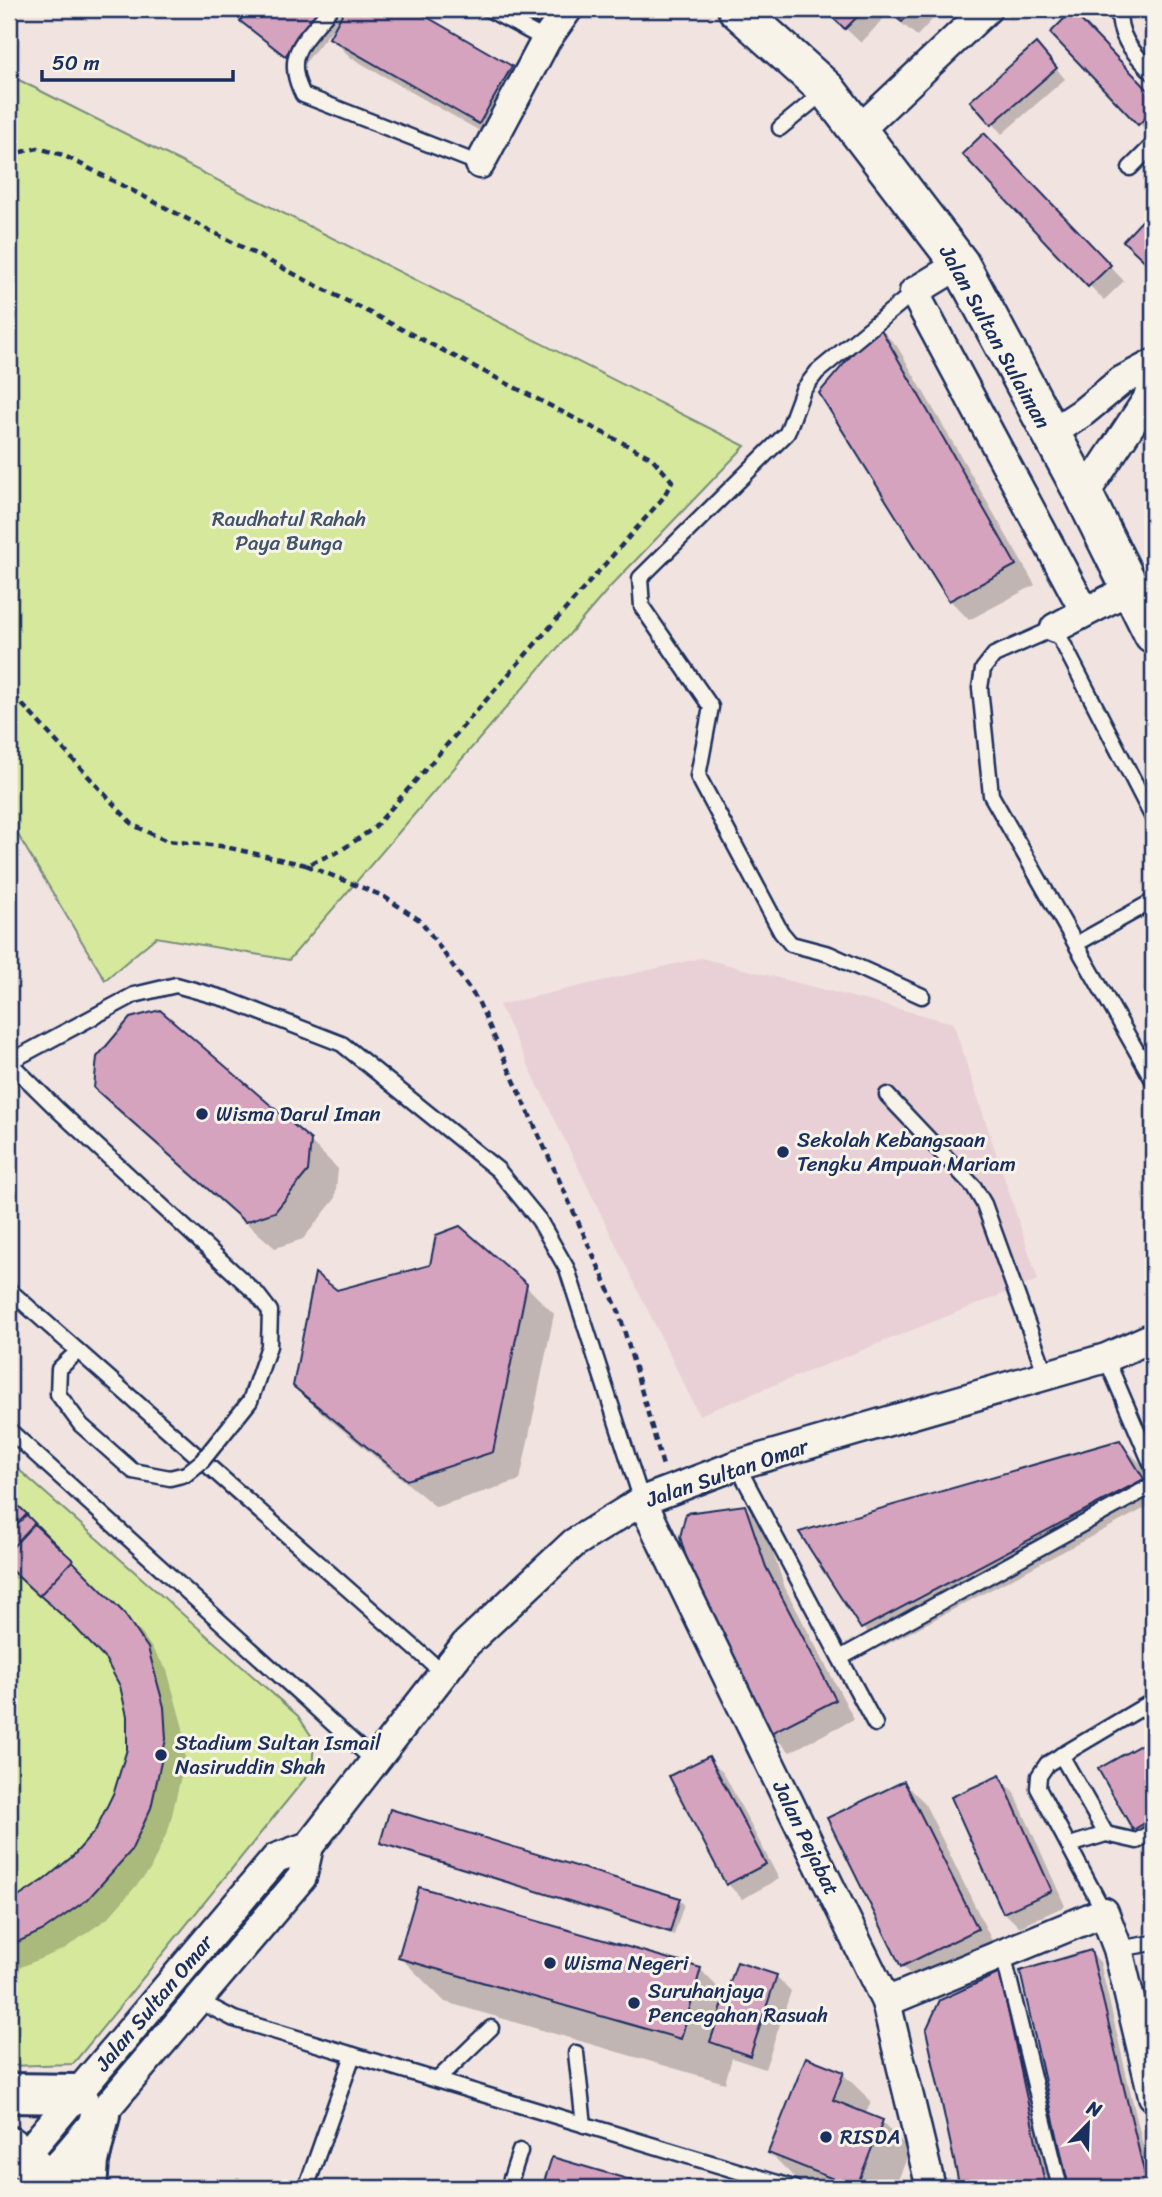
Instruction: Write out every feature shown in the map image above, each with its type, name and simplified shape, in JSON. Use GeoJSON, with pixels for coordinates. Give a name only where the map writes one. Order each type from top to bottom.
{"type":"FeatureCollection","features":[{"type":"Feature","properties":{"kind":"main road"},"geometry":{"type":"LineString","coordinates":[[9,2093],[89,2105],[87,2188]]}},
{"type":"Feature","properties":{"kind":"street"},"geometry":{"type":"LineString","coordinates":[[481,164],[546,40],[568,9]]}},
{"type":"Feature","properties":{"kind":"street","name":"Jalan Sultan Sulaiman"},"geometry":{"type":"LineString","coordinates":[[737,9],[827,90],[960,264],[1084,495],[1153,634]]}},
{"type":"Feature","properties":{"kind":"street"},"geometry":{"type":"LineString","coordinates":[[859,130],[987,9]]}},
{"type":"Feature","properties":{"kind":"street"},"geometry":{"type":"LineString","coordinates":[[960,264],[914,292],[1085,612]]}},
{"type":"Feature","properties":{"kind":"street"},"geometry":{"type":"LineString","coordinates":[[1050,434],[1082,413],[1121,381],[1153,364]]}},
{"type":"Feature","properties":{"kind":"street"},"geometry":{"type":"LineString","coordinates":[[1084,495],[1147,400],[1153,382]]}},
{"type":"Feature","properties":{"kind":"street"},"geometry":{"type":"LineString","coordinates":[[1055,628],[1130,589]]}},
{"type":"Feature","properties":{"kind":"street","name":"Jalan Sultan Omar"},"geometry":{"type":"LineString","coordinates":[[31,2172],[89,2105],[197,2000],[302,1877],[309,1846],[466,1644],[574,1543],[642,1501],[737,1465],[1106,1358],[1153,1337]]}},
{"type":"Feature","properties":{"kind":"street","name":"Jalan Pejabat"},"geometry":{"type":"LineString","coordinates":[[642,1501],[886,2001],[931,2188]]}},
{"type":"Feature","properties":{"kind":"street","name":"Jalan Sultan Omar"},"geometry":{"type":"LineString","coordinates":[[89,2105],[173,1981],[276,1858],[309,1846]]}},
{"type":"Feature","properties":{"kind":"street"},"geometry":{"type":"LineString","coordinates":[[886,2001],[1104,1912],[1118,1949],[1153,2096]]}},
{"type":"Feature","properties":{"kind":"street"},"geometry":{"type":"LineString","coordinates":[[173,1981],[197,2000]]}},
{"type":"Feature","properties":{"kind":"lane"},"geometry":{"type":"LineString","coordinates":[[330,9],[297,50],[293,65],[295,78],[303,95],[481,164]]}},
{"type":"Feature","properties":{"kind":"lane"},"geometry":{"type":"LineString","coordinates":[[488,9],[546,40]]}},
{"type":"Feature","properties":{"kind":"lane"},"geometry":{"type":"LineString","coordinates":[[1119,9],[1118,23],[1127,46],[1153,73]]}},
{"type":"Feature","properties":{"kind":"lane"},"geometry":{"type":"LineString","coordinates":[[780,128],[827,90]]}},
{"type":"Feature","properties":{"kind":"lane"},"geometry":{"type":"LineString","coordinates":[[1130,168],[1153,145]]}},
{"type":"Feature","properties":{"kind":"lane"},"geometry":{"type":"LineString","coordinates":[[914,292],[817,372],[803,390],[787,433],[640,578],[642,607],[711,707],[698,776],[781,932],[791,944],[829,954],[922,996]]}},
{"type":"Feature","properties":{"kind":"lane"},"geometry":{"type":"LineString","coordinates":[[1153,818],[1055,628],[994,654],[983,669],[980,688],[991,795],[1153,1080]]}},
{"type":"Feature","properties":{"kind":"lane"},"geometry":{"type":"LineString","coordinates":[[1076,944],[1153,901]]}},
{"type":"Feature","properties":{"kind":"lane"},"geometry":{"type":"LineString","coordinates":[[78,1351],[59,1369],[58,1394],[80,1425],[133,1471],[170,1478],[186,1474],[202,1461],[250,1401],[268,1346],[271,1311],[257,1294],[9,1062],[134,995],[176,985],[226,999],[342,1044],[498,1170],[539,1220],[567,1269],[642,1501]]}},
{"type":"Feature","properties":{"kind":"lane"},"geometry":{"type":"LineString","coordinates":[[887,1095],[974,1187],[984,1204],[1046,1375]]}},
{"type":"Feature","properties":{"kind":"lane"},"geometry":{"type":"LineString","coordinates":[[9,1290],[442,1672]]}},
{"type":"Feature","properties":{"kind":"lane"},"geometry":{"type":"LineString","coordinates":[[1106,1358],[1153,1468]]}},
{"type":"Feature","properties":{"kind":"lane"},"geometry":{"type":"LineString","coordinates":[[9,1430],[374,1760]]}},
{"type":"Feature","properties":{"kind":"lane"},"geometry":{"type":"LineString","coordinates":[[737,1465],[875,1724]]}},
{"type":"Feature","properties":{"kind":"lane"},"geometry":{"type":"LineString","coordinates":[[840,1658],[1153,1485]]}},
{"type":"Feature","properties":{"kind":"lane"},"geometry":{"type":"LineString","coordinates":[[1104,1912],[1038,1788],[1039,1776],[1047,1764],[1153,1701]]}},
{"type":"Feature","properties":{"kind":"lane"},"geometry":{"type":"LineString","coordinates":[[1061,1755],[1106,1835]]}},
{"type":"Feature","properties":{"kind":"lane"},"geometry":{"type":"LineString","coordinates":[[1070,1845],[1106,1835],[1137,1841],[1153,1831]]}},
{"type":"Feature","properties":{"kind":"lane"},"geometry":{"type":"LineString","coordinates":[[1118,1949],[1153,1942]]}},
{"type":"Feature","properties":{"kind":"lane"},"geometry":{"type":"LineString","coordinates":[[1003,1954],[1060,2188]]}},
{"type":"Feature","properties":{"kind":"lane"},"geometry":{"type":"LineString","coordinates":[[197,2000],[234,2018],[794,2188]]}},
{"type":"Feature","properties":{"kind":"lane"},"geometry":{"type":"LineString","coordinates":[[437,2080],[491,2028]]}},
{"type":"Feature","properties":{"kind":"lane"},"geometry":{"type":"LineString","coordinates":[[576,2053],[584,2125]]}},
{"type":"Feature","properties":{"kind":"lane"},"geometry":{"type":"LineString","coordinates":[[306,2188],[354,2055]]}},
{"type":"Feature","properties":{"kind":"lane"},"geometry":{"type":"LineString","coordinates":[[508,2188],[520,2151]]}},
{"type":"Feature","properties":{"kind":"path"},"geometry":{"type":"LineString","coordinates":[[9,155],[38,148],[63,155],[652,458],[672,481],[663,498],[374,828],[341,851],[306,865]]}},
{"type":"Feature","properties":{"kind":"path"},"geometry":{"type":"LineString","coordinates":[[9,690],[133,825],[167,841],[221,846],[306,865],[383,896],[421,921],[478,1001],[619,1312],[670,1490]]}},
{"type":"Feature","properties":{"kind":"shaded area","name":"Sekolah Kebangsaan Tengku Ampuan Mariam"},"geometry":{"type":"Polygon","coordinates":[[[701,958],[953,1023],[1038,1280],[699,1415],[499,1005],[701,958]]]}},
{"type":"Feature","properties":{"kind":"green space","name":"Raudhatul Rahah Paya Bunga"},"geometry":{"type":"Polygon","coordinates":[[[9,75],[745,446],[610,587],[289,960],[156,937],[105,980],[9,820],[9,75]]]}},
{"type":"Feature","properties":{"kind":"green space","name":"Stadium Sultan Ismail Nasiruddin Shah"},"geometry":{"type":"Polygon","coordinates":[[[9,1461],[298,1716],[314,1740],[312,1770],[73,2064],[9,2066],[9,1461]]]}},
{"type":"Feature","properties":{"kind":"building"},"geometry":{"type":"Polygon","coordinates":[[[249,9],[322,9],[285,56],[240,21],[249,9]]]}},
{"type":"Feature","properties":{"kind":"building"},"geometry":{"type":"Polygon","coordinates":[[[345,9],[413,9],[512,66],[479,124],[329,38],[345,9]]]}},
{"type":"Feature","properties":{"kind":"building"},"geometry":{"type":"Polygon","coordinates":[[[510,9],[552,9],[542,26],[510,9]]]}},
{"type":"Feature","properties":{"kind":"building"},"geometry":{"type":"Polygon","coordinates":[[[823,9],[865,9],[845,29],[823,9]]]}},
{"type":"Feature","properties":{"kind":"building"},"geometry":{"type":"Polygon","coordinates":[[[884,9],[914,9],[902,22],[884,9]]]}},
{"type":"Feature","properties":{"kind":"building"},"geometry":{"type":"Polygon","coordinates":[[[1072,11],[1153,95],[1153,111],[1138,125],[1050,33],[1072,11]]]}},
{"type":"Feature","properties":{"kind":"building"},"geometry":{"type":"Polygon","coordinates":[[[1036,43],[1057,68],[991,125],[970,101],[1036,43]]]}},
{"type":"Feature","properties":{"kind":"building"},"geometry":{"type":"Polygon","coordinates":[[[984,133],[1111,265],[1088,287],[962,154],[984,133]]]}},
{"type":"Feature","properties":{"kind":"building"},"geometry":{"type":"Polygon","coordinates":[[[1153,209],[1153,260],[1149,265],[1123,241],[1153,209]]]}},
{"type":"Feature","properties":{"kind":"building"},"geometry":{"type":"Polygon","coordinates":[[[878,324],[1016,565],[949,601],[819,393],[878,324]]]}},
{"type":"Feature","properties":{"kind":"building","name":"Wisma Darul Iman"},"geometry":{"type":"Polygon","coordinates":[[[160,1010],[311,1140],[308,1171],[275,1212],[245,1222],[94,1088],[97,1057],[130,1018],[160,1010]]]}},
{"type":"Feature","properties":{"kind":"building"},"geometry":{"type":"Polygon","coordinates":[[[460,1226],[527,1284],[493,1452],[407,1480],[293,1386],[315,1273],[337,1290],[430,1265],[436,1235],[460,1226]]]}},
{"type":"Feature","properties":{"kind":"building"},"geometry":{"type":"Polygon","coordinates":[[[1120,1440],[1144,1479],[861,1629],[799,1532],[1120,1440]]]}},
{"type":"Feature","properties":{"kind":"building"},"geometry":{"type":"Polygon","coordinates":[[[9,1497],[123,1612],[148,1648],[164,1707],[166,1739],[151,1808],[131,1851],[88,1899],[44,1930],[9,1946],[9,1903],[44,1880],[73,1856],[95,1831],[114,1792],[127,1749],[127,1716],[120,1686],[106,1660],[72,1624],[9,1568],[9,1497]]]}},
{"type":"Feature","properties":{"kind":"building"},"geometry":{"type":"Polygon","coordinates":[[[9,1497],[27,1514],[9,1533],[9,1497]]]}},
{"type":"Feature","properties":{"kind":"building"},"geometry":{"type":"Polygon","coordinates":[[[745,1505],[766,1567],[836,1700],[769,1734],[699,1601],[680,1537],[686,1513],[745,1505]]]}},
{"type":"Feature","properties":{"kind":"building"},"geometry":{"type":"Polygon","coordinates":[[[34,1524],[73,1560],[39,1596],[9,1568],[9,1551],[34,1524]]]}},
{"type":"Feature","properties":{"kind":"building"},"geometry":{"type":"Polygon","coordinates":[[[1153,1738],[1153,1818],[1133,1830],[1098,1769],[1153,1738]]]}},
{"type":"Feature","properties":{"kind":"building"},"geometry":{"type":"Polygon","coordinates":[[[709,1756],[766,1864],[726,1885],[669,1776],[709,1756]]]}},
{"type":"Feature","properties":{"kind":"building"},"geometry":{"type":"Polygon","coordinates":[[[1000,1775],[1052,1891],[1003,1913],[951,1797],[1000,1775]]]}},
{"type":"Feature","properties":{"kind":"building"},"geometry":{"type":"Polygon","coordinates":[[[904,1781],[978,1929],[901,1967],[827,1818],[904,1781]]]}},
{"type":"Feature","properties":{"kind":"building"},"geometry":{"type":"Polygon","coordinates":[[[390,1809],[680,1898],[670,1932],[380,1843],[390,1809]]]}},
{"type":"Feature","properties":{"kind":"building","name":"Wisma Negeri"},"geometry":{"type":"Polygon","coordinates":[[[419,1887],[701,1968],[681,2039],[398,1958],[419,1887]]]}},
{"type":"Feature","properties":{"kind":"building"},"geometry":{"type":"Polygon","coordinates":[[[1091,1950],[1148,2188],[1069,2188],[1020,1971],[1091,1950]]]}},
{"type":"Feature","properties":{"kind":"building"},"geometry":{"type":"Polygon","coordinates":[[[737,1962],[777,1975],[750,2056],[710,2042],[737,1962]]]}},
{"type":"Feature","properties":{"kind":"building"},"geometry":{"type":"Polygon","coordinates":[[[1000,1973],[1046,2188],[960,2188],[926,2030],[940,2000],[1000,1973]]]}},
{"type":"Feature","properties":{"kind":"building","name":"RISDA"},"geometry":{"type":"Polygon","coordinates":[[[806,2057],[844,2072],[833,2100],[883,2120],[856,2188],[768,2153],[806,2057]]]}},
{"type":"Feature","properties":{"kind":"building"},"geometry":{"type":"Polygon","coordinates":[[[552,2157],[658,2188],[542,2188],[552,2157]]]}},
{"type":"Feature","properties":{"kind":"place","name":"Wisma Darul Iman"},"geometry":{"type":"Point","coordinates":[202,1114]}},
{"type":"Feature","properties":{"kind":"place","name":"Sekolah Kebangsaan Tengku Ampuan Mariam"},"geometry":{"type":"Point","coordinates":[783,1152]}},
{"type":"Feature","properties":{"kind":"place","name":"Stadium Sultan Ismail Nasiruddin Shah"},"geometry":{"type":"Point","coordinates":[161,1755]}},
{"type":"Feature","properties":{"kind":"place","name":"Wisma Negeri"},"geometry":{"type":"Point","coordinates":[550,1963]}},
{"type":"Feature","properties":{"kind":"place","name":"Suruhanjaya Pencegahan Rasuah"},"geometry":{"type":"Point","coordinates":[634,2003]}},
{"type":"Feature","properties":{"kind":"place","name":"RISDA"},"geometry":{"type":"Point","coordinates":[826,2137]}}]}
